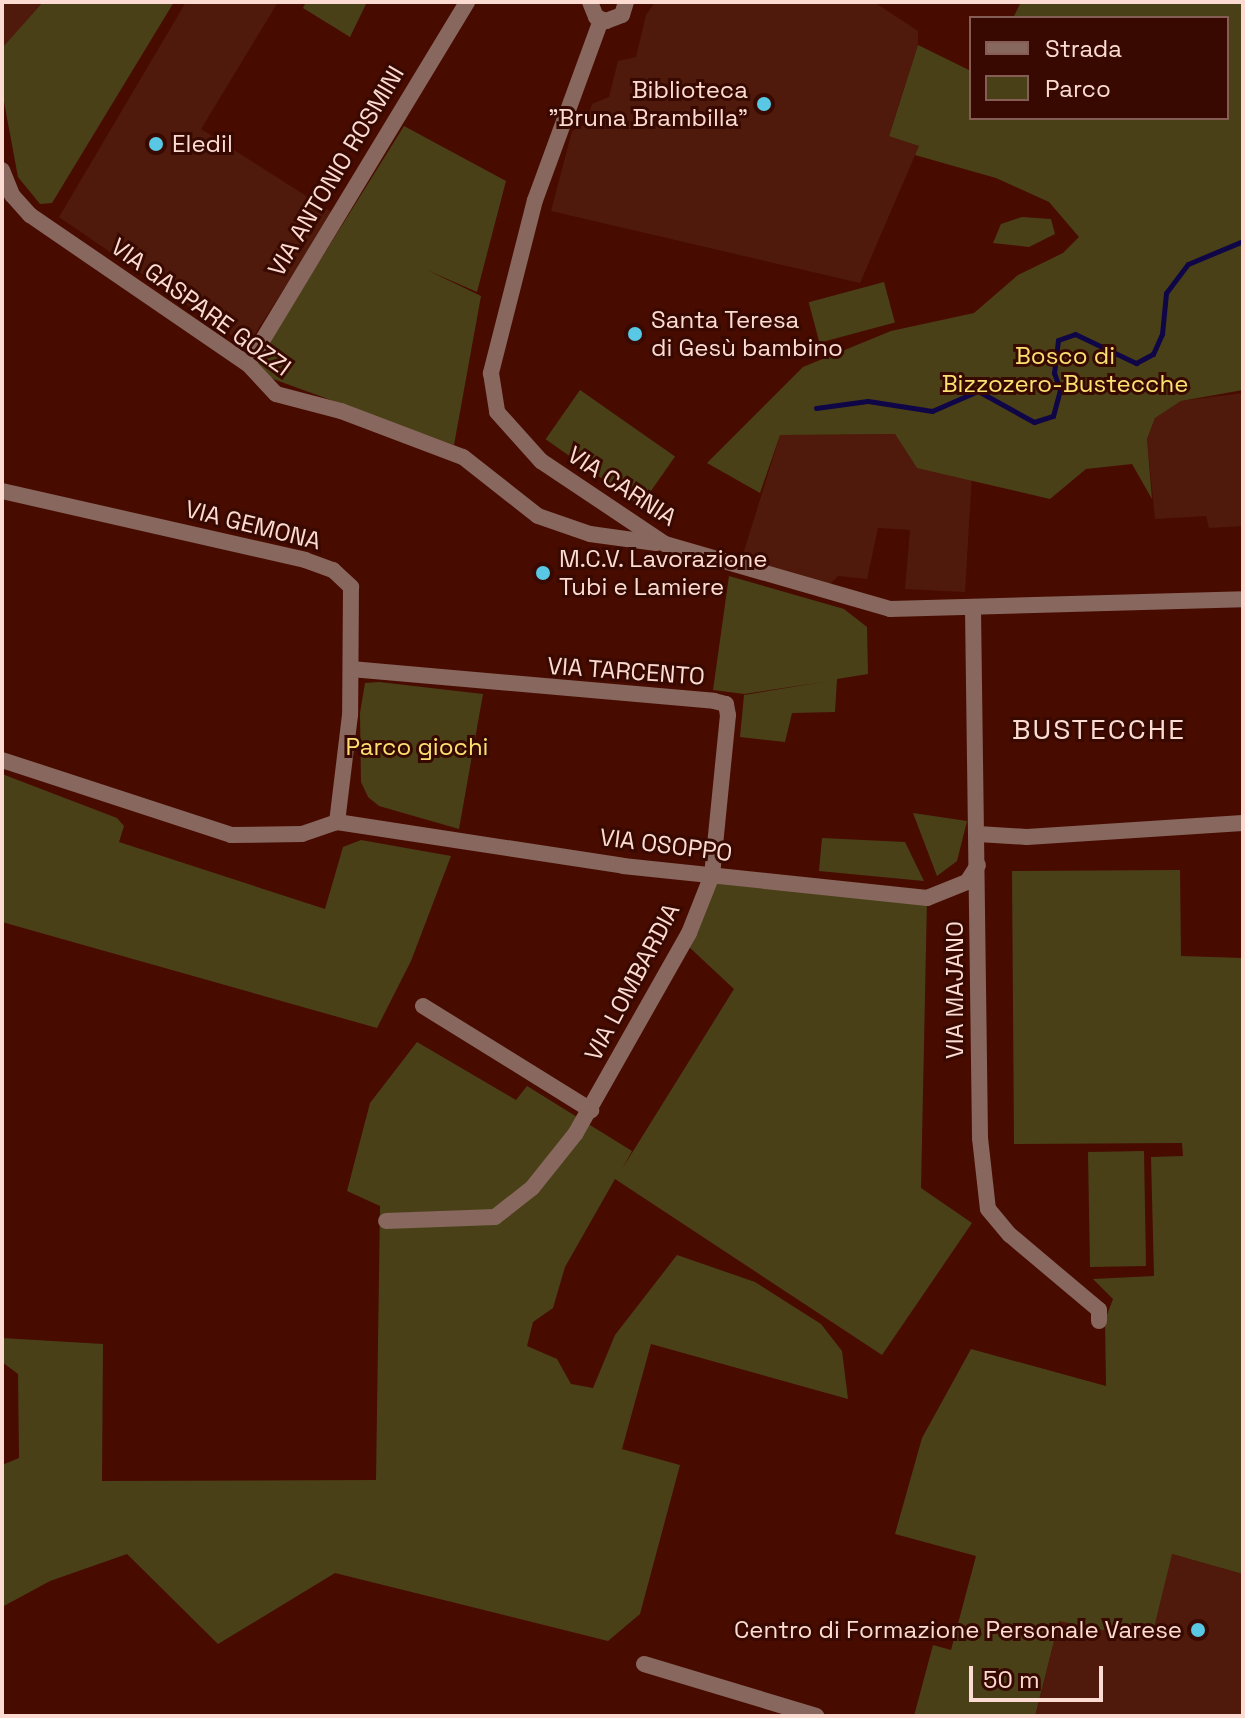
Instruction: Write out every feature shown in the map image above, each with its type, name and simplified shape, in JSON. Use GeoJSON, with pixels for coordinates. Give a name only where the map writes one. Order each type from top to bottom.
{"type":"FeatureCollection","features":[{"type":"Feature","properties":{"kind":"street","name":"VIA ANTONIO ROSMINI"},"geometry":{"type":"LineString","coordinates":[[248,364],[467,2]]}},
{"type":"Feature","properties":{"kind":"street"},"geometry":{"type":"LineString","coordinates":[[590,2],[601,20],[618,18],[626,2]]}},
{"type":"Feature","properties":{"kind":"street","name":"VIA CARNIA"},"geometry":{"type":"LineString","coordinates":[[601,20],[535,200],[491,373],[492,394],[507,429],[541,461],[665,544],[890,609],[1243,599]]}},
{"type":"Feature","properties":{"kind":"street","name":"VIA GASPARE GOZZI"},"geometry":{"type":"LineString","coordinates":[[2,170],[12,195],[30,215],[248,364],[276,394],[341,411],[463,457],[538,516],[590,534],[665,544]]}},
{"type":"Feature","properties":{"kind":"street","name":"VIA GEMONA"},"geometry":{"type":"LineString","coordinates":[[2,491],[333,570],[351,587],[351,669],[337,822]]}},
{"type":"Feature","properties":{"kind":"street","name":"VIA MAJANO"},"geometry":{"type":"LineString","coordinates":[[973,609],[980,1138],[988,1209],[1010,1235],[1099,1310],[1099,1321]]}},
{"type":"Feature","properties":{"kind":"street","name":"VIA TARCENTO"},"geometry":{"type":"LineString","coordinates":[[351,669],[726,704],[712,875]]}},
{"type":"Feature","properties":{"kind":"street"},"geometry":{"type":"LineString","coordinates":[[2,760],[231,835],[302,834],[337,822]]}},
{"type":"Feature","properties":{"kind":"street","name":"VIA OSOPPO"},"geometry":{"type":"LineString","coordinates":[[337,822],[712,875],[927,898],[967,882],[978,865]]}},
{"type":"Feature","properties":{"kind":"street"},"geometry":{"type":"LineString","coordinates":[[978,834],[1027,837],[1243,823]]}},
{"type":"Feature","properties":{"kind":"street","name":"VIA LOMBARDIA"},"geometry":{"type":"LineString","coordinates":[[386,1221],[495,1217],[532,1188],[591,1110],[689,933],[712,875]]}},
{"type":"Feature","properties":{"kind":"street"},"geometry":{"type":"LineString","coordinates":[[423,1006],[591,1110]]}},
{"type":"Feature","properties":{"kind":"street"},"geometry":{"type":"LineString","coordinates":[[644,1664],[816,1716]]}},
{"type":"Feature","properties":{"kind":"shaded area"},"geometry":{"type":"Polygon","coordinates":[[[2,2],[43,2],[2,48],[2,2]]]}},
{"type":"Feature","properties":{"kind":"shaded area"},"geometry":{"type":"Polygon","coordinates":[[[186,2],[278,2],[201,129],[333,213],[247,346],[59,217],[186,2]]]}},
{"type":"Feature","properties":{"kind":"shaded area"},"geometry":{"type":"Polygon","coordinates":[[[655,2],[874,2],[918,31],[918,45],[889,135],[919,146],[860,283],[551,211],[572,131],[586,124],[592,104],[609,97],[618,61],[636,57],[646,15],[655,2]]]}},
{"type":"Feature","properties":{"kind":"shaded area"},"geometry":{"type":"Polygon","coordinates":[[[1243,393],[1243,526],[1209,528],[1206,516],[1155,519],[1147,439],[1155,418],[1181,401],[1243,393]]]}},
{"type":"Feature","properties":{"kind":"shaded area"},"geometry":{"type":"Polygon","coordinates":[[[895,434],[917,468],[972,474],[965,592],[905,589],[910,530],[878,528],[867,579],[838,576],[829,585],[741,561],[780,435],[895,434]]]}},
{"type":"Feature","properties":{"kind":"shaded area","name":"Centro di Formazione Personale Varese"},"geometry":{"type":"Polygon","coordinates":[[[1171,1554],[1243,1574],[1243,1716],[1035,1716],[1059,1620],[1150,1640],[1171,1554]]]}},
{"type":"Feature","properties":{"kind":"green space"},"geometry":{"type":"Polygon","coordinates":[[[43,2],[174,2],[52,203],[40,204],[18,177],[2,91],[2,48],[43,2]]]}},
{"type":"Feature","properties":{"kind":"green space"},"geometry":{"type":"Polygon","coordinates":[[[306,2],[367,2],[350,37],[303,8],[306,2]]]}},
{"type":"Feature","properties":{"kind":"green space","name":"Bosco di Bizzozero-Bustecche"},"geometry":{"type":"Polygon","coordinates":[[[1021,2],[1243,2],[1243,390],[1181,401],[1155,418],[1147,439],[1152,499],[1132,464],[1086,469],[1050,499],[917,468],[895,434],[780,435],[760,493],[707,463],[803,367],[891,331],[974,313],[1018,275],[1063,253],[1079,237],[1049,202],[996,178],[915,155],[919,146],[889,136],[918,45],[969,70],[969,120],[1229,120],[1229,16],[1014,16],[1021,2]]]}},
{"type":"Feature","properties":{"kind":"green space"},"geometry":{"type":"Polygon","coordinates":[[[404,126],[506,181],[477,292],[427,270],[481,296],[454,445],[251,371],[404,126]]]}},
{"type":"Feature","properties":{"kind":"green space"},"geometry":{"type":"Polygon","coordinates":[[[1022,217],[1051,219],[1055,234],[1029,247],[993,243],[1001,224],[1022,217]]]}},
{"type":"Feature","properties":{"kind":"green space"},"geometry":{"type":"Polygon","coordinates":[[[884,282],[895,323],[820,343],[809,302],[884,282]]]}},
{"type":"Feature","properties":{"kind":"green space"},"geometry":{"type":"Polygon","coordinates":[[[580,390],[675,457],[641,506],[546,439],[580,390]]]}},
{"type":"Feature","properties":{"kind":"green space"},"geometry":{"type":"Polygon","coordinates":[[[729,576],[844,609],[867,627],[868,674],[837,679],[835,712],[792,713],[785,742],[740,737],[744,695],[829,681],[744,694],[713,690],[729,576]]]}},
{"type":"Feature","properties":{"kind":"green space","name":"Parco giochi"},"geometry":{"type":"Polygon","coordinates":[[[365,683],[483,694],[459,829],[379,806],[368,797],[361,782],[360,713],[365,683]]]}},
{"type":"Feature","properties":{"kind":"green space"},"geometry":{"type":"Polygon","coordinates":[[[2,774],[117,818],[124,826],[119,842],[325,909],[343,847],[361,840],[451,856],[411,961],[377,1028],[2,922],[2,774]]]}},
{"type":"Feature","properties":{"kind":"green space"},"geometry":{"type":"Polygon","coordinates":[[[913,813],[967,821],[957,861],[937,876],[913,813]]]}},
{"type":"Feature","properties":{"kind":"green space"},"geometry":{"type":"Polygon","coordinates":[[[822,838],[905,842],[924,881],[819,871],[822,838]]]}},
{"type":"Feature","properties":{"kind":"green space"},"geometry":{"type":"Polygon","coordinates":[[[1180,870],[1181,956],[1243,958],[1243,1574],[1172,1554],[1151,1640],[1059,1621],[1035,1716],[914,1716],[933,1645],[951,1650],[976,1556],[895,1534],[922,1438],[971,1349],[1106,1386],[1105,1320],[1113,1299],[1093,1279],[1154,1276],[1151,1157],[1183,1156],[1182,1143],[1014,1144],[1012,871],[1180,870]]]}},
{"type":"Feature","properties":{"kind":"green space"},"geometry":{"type":"Polygon","coordinates":[[[712,875],[927,898],[921,1188],[972,1223],[882,1355],[615,1179],[565,1267],[553,1308],[533,1322],[527,1346],[557,1359],[571,1384],[593,1388],[615,1335],[677,1255],[755,1282],[821,1324],[842,1351],[848,1399],[651,1344],[622,1449],[680,1465],[640,1614],[608,1641],[335,1573],[218,1644],[127,1554],[50,1581],[2,1607],[2,1465],[19,1458],[18,1374],[2,1362],[2,1338],[103,1344],[102,1481],[376,1480],[380,1206],[347,1191],[370,1103],[417,1042],[516,1100],[527,1086],[632,1151],[622,1169],[734,989],[688,946],[712,875]]]}},
{"type":"Feature","properties":{"kind":"green space"},"geometry":{"type":"Polygon","coordinates":[[[1144,1151],[1146,1266],[1090,1267],[1088,1152],[1144,1151]]]}},
{"type":"Feature","properties":{"kind":"waterway"},"geometry":{"type":"LineString","coordinates":[[816,408],[868,401],[932,411],[978,391],[1034,422],[1053,416],[1060,390],[1054,373],[1058,340],[1075,334],[1136,363],[1153,354],[1162,334],[1166,293],[1188,264],[1243,241]]}},
{"type":"Feature","properties":{"kind":"place","name":"Biblioteca \"Bruna Brambilla\""},"geometry":{"type":"Point","coordinates":[764,104]}},
{"type":"Feature","properties":{"kind":"place","name":"Eledil"},"geometry":{"type":"Point","coordinates":[156,144]}},
{"type":"Feature","properties":{"kind":"place","name":"Santa Teresa di Gesù bambino"},"geometry":{"type":"Point","coordinates":[635,334]}},
{"type":"Feature","properties":{"kind":"place","name":"M.C.V. Lavorazione Tubi e Lamiere"},"geometry":{"type":"Point","coordinates":[543,573]}},
{"type":"Feature","properties":{"kind":"place","name":"Centro di Formazione Personale Varese"},"geometry":{"type":"Point","coordinates":[1198,1630]}},
{"type":"Feature","properties":{"kind":"district","name":"BUSTECCHE"},"geometry":{"type":"Point","coordinates":[1099,729]}}]}
